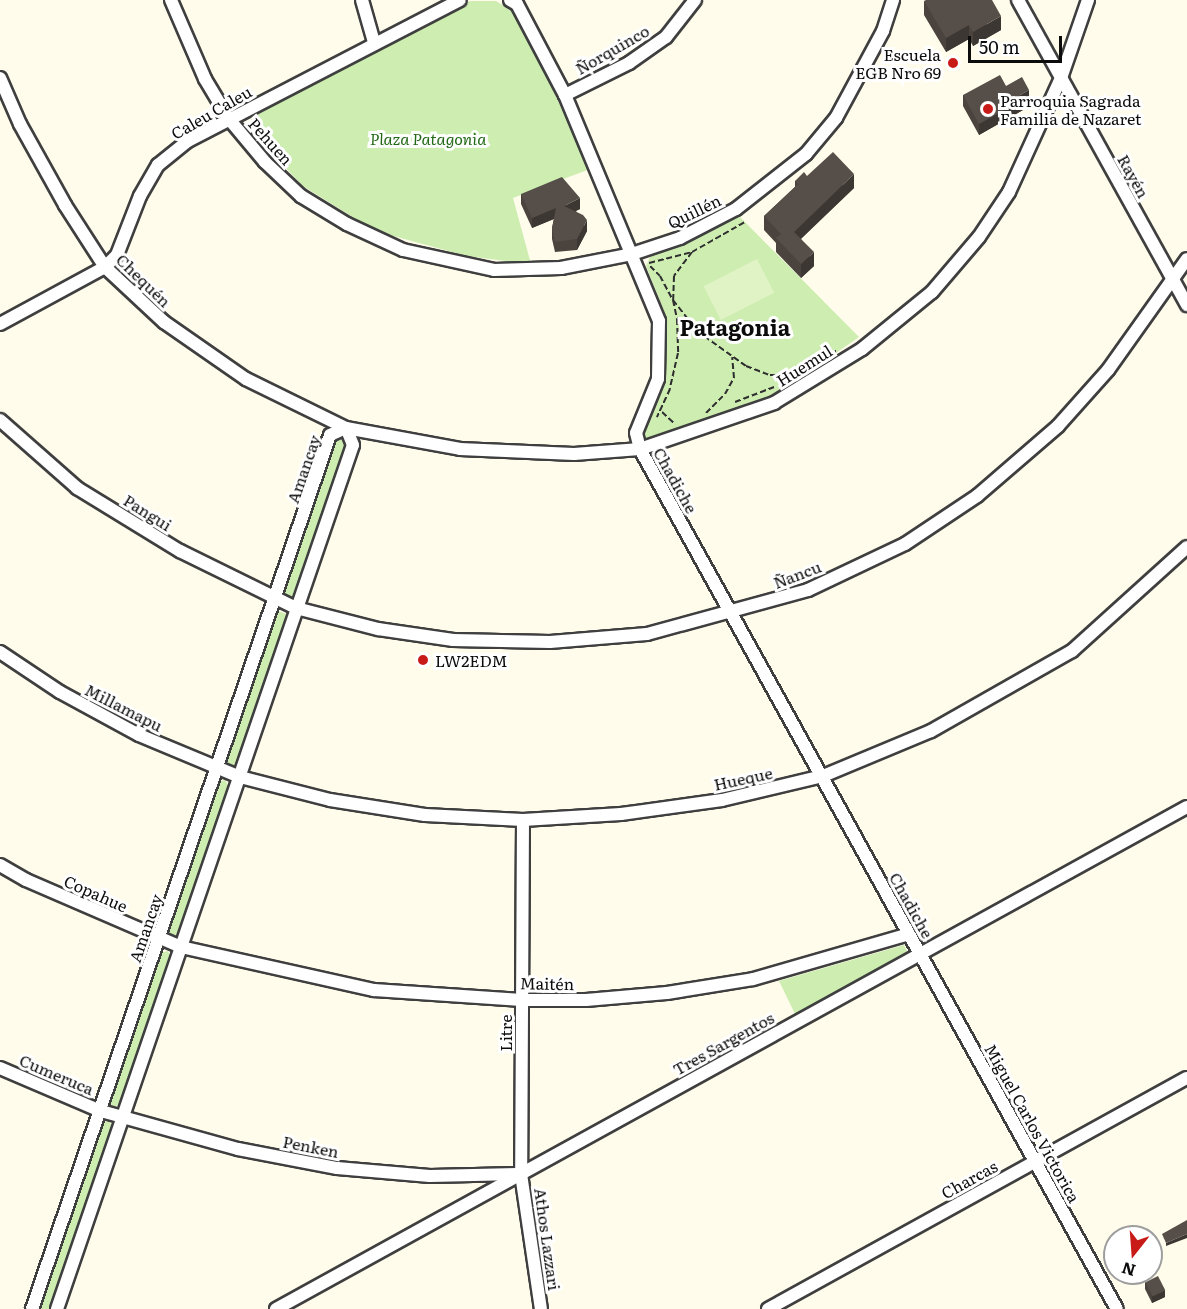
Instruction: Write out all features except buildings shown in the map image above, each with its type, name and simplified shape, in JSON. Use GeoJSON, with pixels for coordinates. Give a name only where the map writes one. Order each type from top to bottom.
{"type":"FeatureCollection","features":[{"type":"Feature","properties":{"kind":"street","name":"Pehuen"},"geometry":{"type":"LineString","coordinates":[[171,0],[205,79],[229,119],[265,162],[301,196],[347,224],[404,250]]}},
{"type":"Feature","properties":{"kind":"street"},"geometry":{"type":"LineString","coordinates":[[362,0],[374,42]]}},
{"type":"Feature","properties":{"kind":"street","name":"Caleu Caleu"},"geometry":{"type":"LineString","coordinates":[[0,324],[105,267],[117,255],[140,196],[158,165],[188,141],[374,42],[460,0]]}},
{"type":"Feature","properties":{"kind":"street","name":"Chadiche"},"geometry":{"type":"LineString","coordinates":[[510,0],[517,4],[565,95],[659,321],[657,379],[636,433],[640,449],[920,954]]}},
{"type":"Feature","properties":{"kind":"street","name":"Ñorquinco"},"geometry":{"type":"LineString","coordinates":[[565,95],[629,63],[666,37],[695,0]]}},
{"type":"Feature","properties":{"kind":"street","name":"Quillén"},"geometry":{"type":"LineString","coordinates":[[404,250],[494,270],[561,268],[632,254],[680,238],[736,209],[806,154],[836,118],[855,88],[893,0]]}},
{"type":"Feature","properties":{"kind":"street","name":"Rayén"},"geometry":{"type":"LineString","coordinates":[[1018,0],[1187,304]]}},
{"type":"Feature","properties":{"kind":"street","name":"Huemul"},"geometry":{"type":"LineString","coordinates":[[346,428],[460,449],[574,454],[640,449],[774,403],[862,349],[932,292],[979,237],[1009,192],[1062,78],[1088,0]]}},
{"type":"Feature","properties":{"kind":"street","name":"Chequén"},"geometry":{"type":"LineString","coordinates":[[0,78],[20,124],[59,195],[105,267],[164,322],[246,379],[346,428]]}},
{"type":"Feature","properties":{"kind":"street","name":"Ñancu"},"geometry":{"type":"LineString","coordinates":[[296,608],[378,629],[453,640],[550,642],[647,634],[731,614],[808,590],[905,544],[977,496],[1058,426],[1108,370],[1174,281],[1187,259]]}},
{"type":"Feature","properties":{"kind":"street","name":"Pangui"},"geometry":{"type":"LineString","coordinates":[[0,420],[77,488],[180,551],[296,608]]}},
{"type":"Feature","properties":{"kind":"street"},"geometry":{"type":"LineString","coordinates":[[57,1309],[353,445],[346,428]]}},
{"type":"Feature","properties":{"kind":"street","name":"Amancay"},"geometry":{"type":"LineString","coordinates":[[32,1309],[218,770],[330,435],[346,428]]}},
{"type":"Feature","properties":{"kind":"street","name":"Hueque"},"geometry":{"type":"LineString","coordinates":[[240,777],[330,800],[425,815],[523,820],[621,814],[722,800],[823,776],[931,731],[1072,651],[1187,547]]}},
{"type":"Feature","properties":{"kind":"street","name":"Millamapu"},"geometry":{"type":"LineString","coordinates":[[0,652],[60,692],[139,735],[218,770],[240,777]]}},
{"type":"Feature","properties":{"kind":"street","name":"Tres Sargentos"},"geometry":{"type":"LineString","coordinates":[[276,1309],[1187,807]]}},
{"type":"Feature","properties":{"kind":"street","name":"Litre"},"geometry":{"type":"LineString","coordinates":[[521,1174],[523,820]]}},
{"type":"Feature","properties":{"kind":"street","name":"Copahue"},"geometry":{"type":"LineString","coordinates":[[0,865],[159,939],[181,946]]}},
{"type":"Feature","properties":{"kind":"street","name":"Maitén"},"geometry":{"type":"LineString","coordinates":[[181,946],[374,990],[522,1000],[655,994],[753,980],[909,934]]}},
{"type":"Feature","properties":{"kind":"street","name":"Miguel Carlos Victorica"},"geometry":{"type":"LineString","coordinates":[[920,954],[1117,1309]]}},
{"type":"Feature","properties":{"kind":"street","name":"Cumeruca"},"geometry":{"type":"LineString","coordinates":[[0,1068],[100,1111]]}},
{"type":"Feature","properties":{"kind":"street","name":"Charcas"},"geometry":{"type":"LineString","coordinates":[[768,1309],[1187,1078]]}},
{"type":"Feature","properties":{"kind":"street","name":"Penken"},"geometry":{"type":"LineString","coordinates":[[100,1111],[238,1149],[337,1168],[430,1176],[521,1174]]}},
{"type":"Feature","properties":{"kind":"street","name":"Athos Lazzari"},"geometry":{"type":"LineString","coordinates":[[521,1174],[541,1309]]}},
{"type":"Feature","properties":{"kind":"path"},"geometry":{"type":"LineString","coordinates":[[647,264],[692,252],[745,222]]}},
{"type":"Feature","properties":{"kind":"path"},"geometry":{"type":"LineString","coordinates":[[692,252],[674,276],[673,300],[697,331],[732,357],[770,375],[797,375]]}},
{"type":"Feature","properties":{"kind":"path"},"geometry":{"type":"LineString","coordinates":[[789,380],[832,350],[862,349]]}},
{"type":"Feature","properties":{"kind":"path"},"geometry":{"type":"LineString","coordinates":[[705,413],[725,394],[734,378],[732,357]]}},
{"type":"Feature","properties":{"kind":"path"},"geometry":{"type":"LineString","coordinates":[[727,405],[782,384]]}},
{"type":"Feature","properties":{"kind":"path"},"geometry":{"type":"LineString","coordinates":[[695,417],[716,409]]}},
{"type":"Feature","properties":{"kind":"path"},"geometry":{"type":"LineString","coordinates":[[661,411],[675,424]]}},
{"type":"Feature","properties":{"kind":"path"},"geometry":{"type":"LineString","coordinates":[[666,427],[685,420]]}},
{"type":"Feature","properties":{"kind":"green space","name":"Plaza Patagonia"},"geometry":{"type":"Polygon","coordinates":[[[470,1],[496,1],[517,14],[590,169],[513,198],[531,264],[467,256],[375,231],[303,186],[253,134],[250,123],[254,113],[470,1]]]}},
{"type":"Feature","properties":{"kind":"green space"},"geometry":{"type":"Polygon","coordinates":[[[739,216],[859,337],[780,392],[642,442],[642,430],[653,413],[665,364],[665,314],[646,266],[650,257],[739,216]]]}},
{"type":"Feature","properties":{"kind":"green space"},"geometry":{"type":"Polygon","coordinates":[[[757,259],[774,293],[721,320],[704,286],[757,259]]]}},
{"type":"Feature","properties":{"kind":"green space"},"geometry":{"type":"Polygon","coordinates":[[[344,437],[347,446],[295,595],[286,598],[284,592],[336,438],[344,437]]]}},
{"type":"Feature","properties":{"kind":"green space"},"geometry":{"type":"Polygon","coordinates":[[[278,611],[286,614],[286,621],[237,764],[231,768],[226,761],[278,611]]]}},
{"type":"Feature","properties":{"kind":"green space"},"geometry":{"type":"Polygon","coordinates":[[[225,780],[229,787],[180,933],[172,936],[167,931],[217,782],[225,780]]]}},
{"type":"Feature","properties":{"kind":"green space"},"geometry":{"type":"Polygon","coordinates":[[[904,945],[908,953],[795,1014],[779,981],[904,945]]]}},
{"type":"Feature","properties":{"kind":"green space"},"geometry":{"type":"Polygon","coordinates":[[[168,951],[171,958],[121,1104],[113,1107],[109,1101],[160,953],[168,951]]]}},
{"type":"Feature","properties":{"kind":"green space"},"geometry":{"type":"Polygon","coordinates":[[[109,1121],[113,1128],[51,1309],[37,1309],[101,1123],[109,1121]]]}},
{"type":"Feature","properties":{"kind":"place","name":"Escuela EGB Nro 69"},"geometry":{"type":"Point","coordinates":[953,63]}},
{"type":"Feature","properties":{"kind":"place","name":"Parroquia Sagrada Familia de Nazaret"},"geometry":{"type":"Point","coordinates":[988,109]}},
{"type":"Feature","properties":{"kind":"place","name":"LW2EDM"},"geometry":{"type":"Point","coordinates":[423,660]}},
{"type":"Feature","properties":{"kind":"district","name":"Patagonia"},"geometry":{"type":"Point","coordinates":[735,327]}}]}
